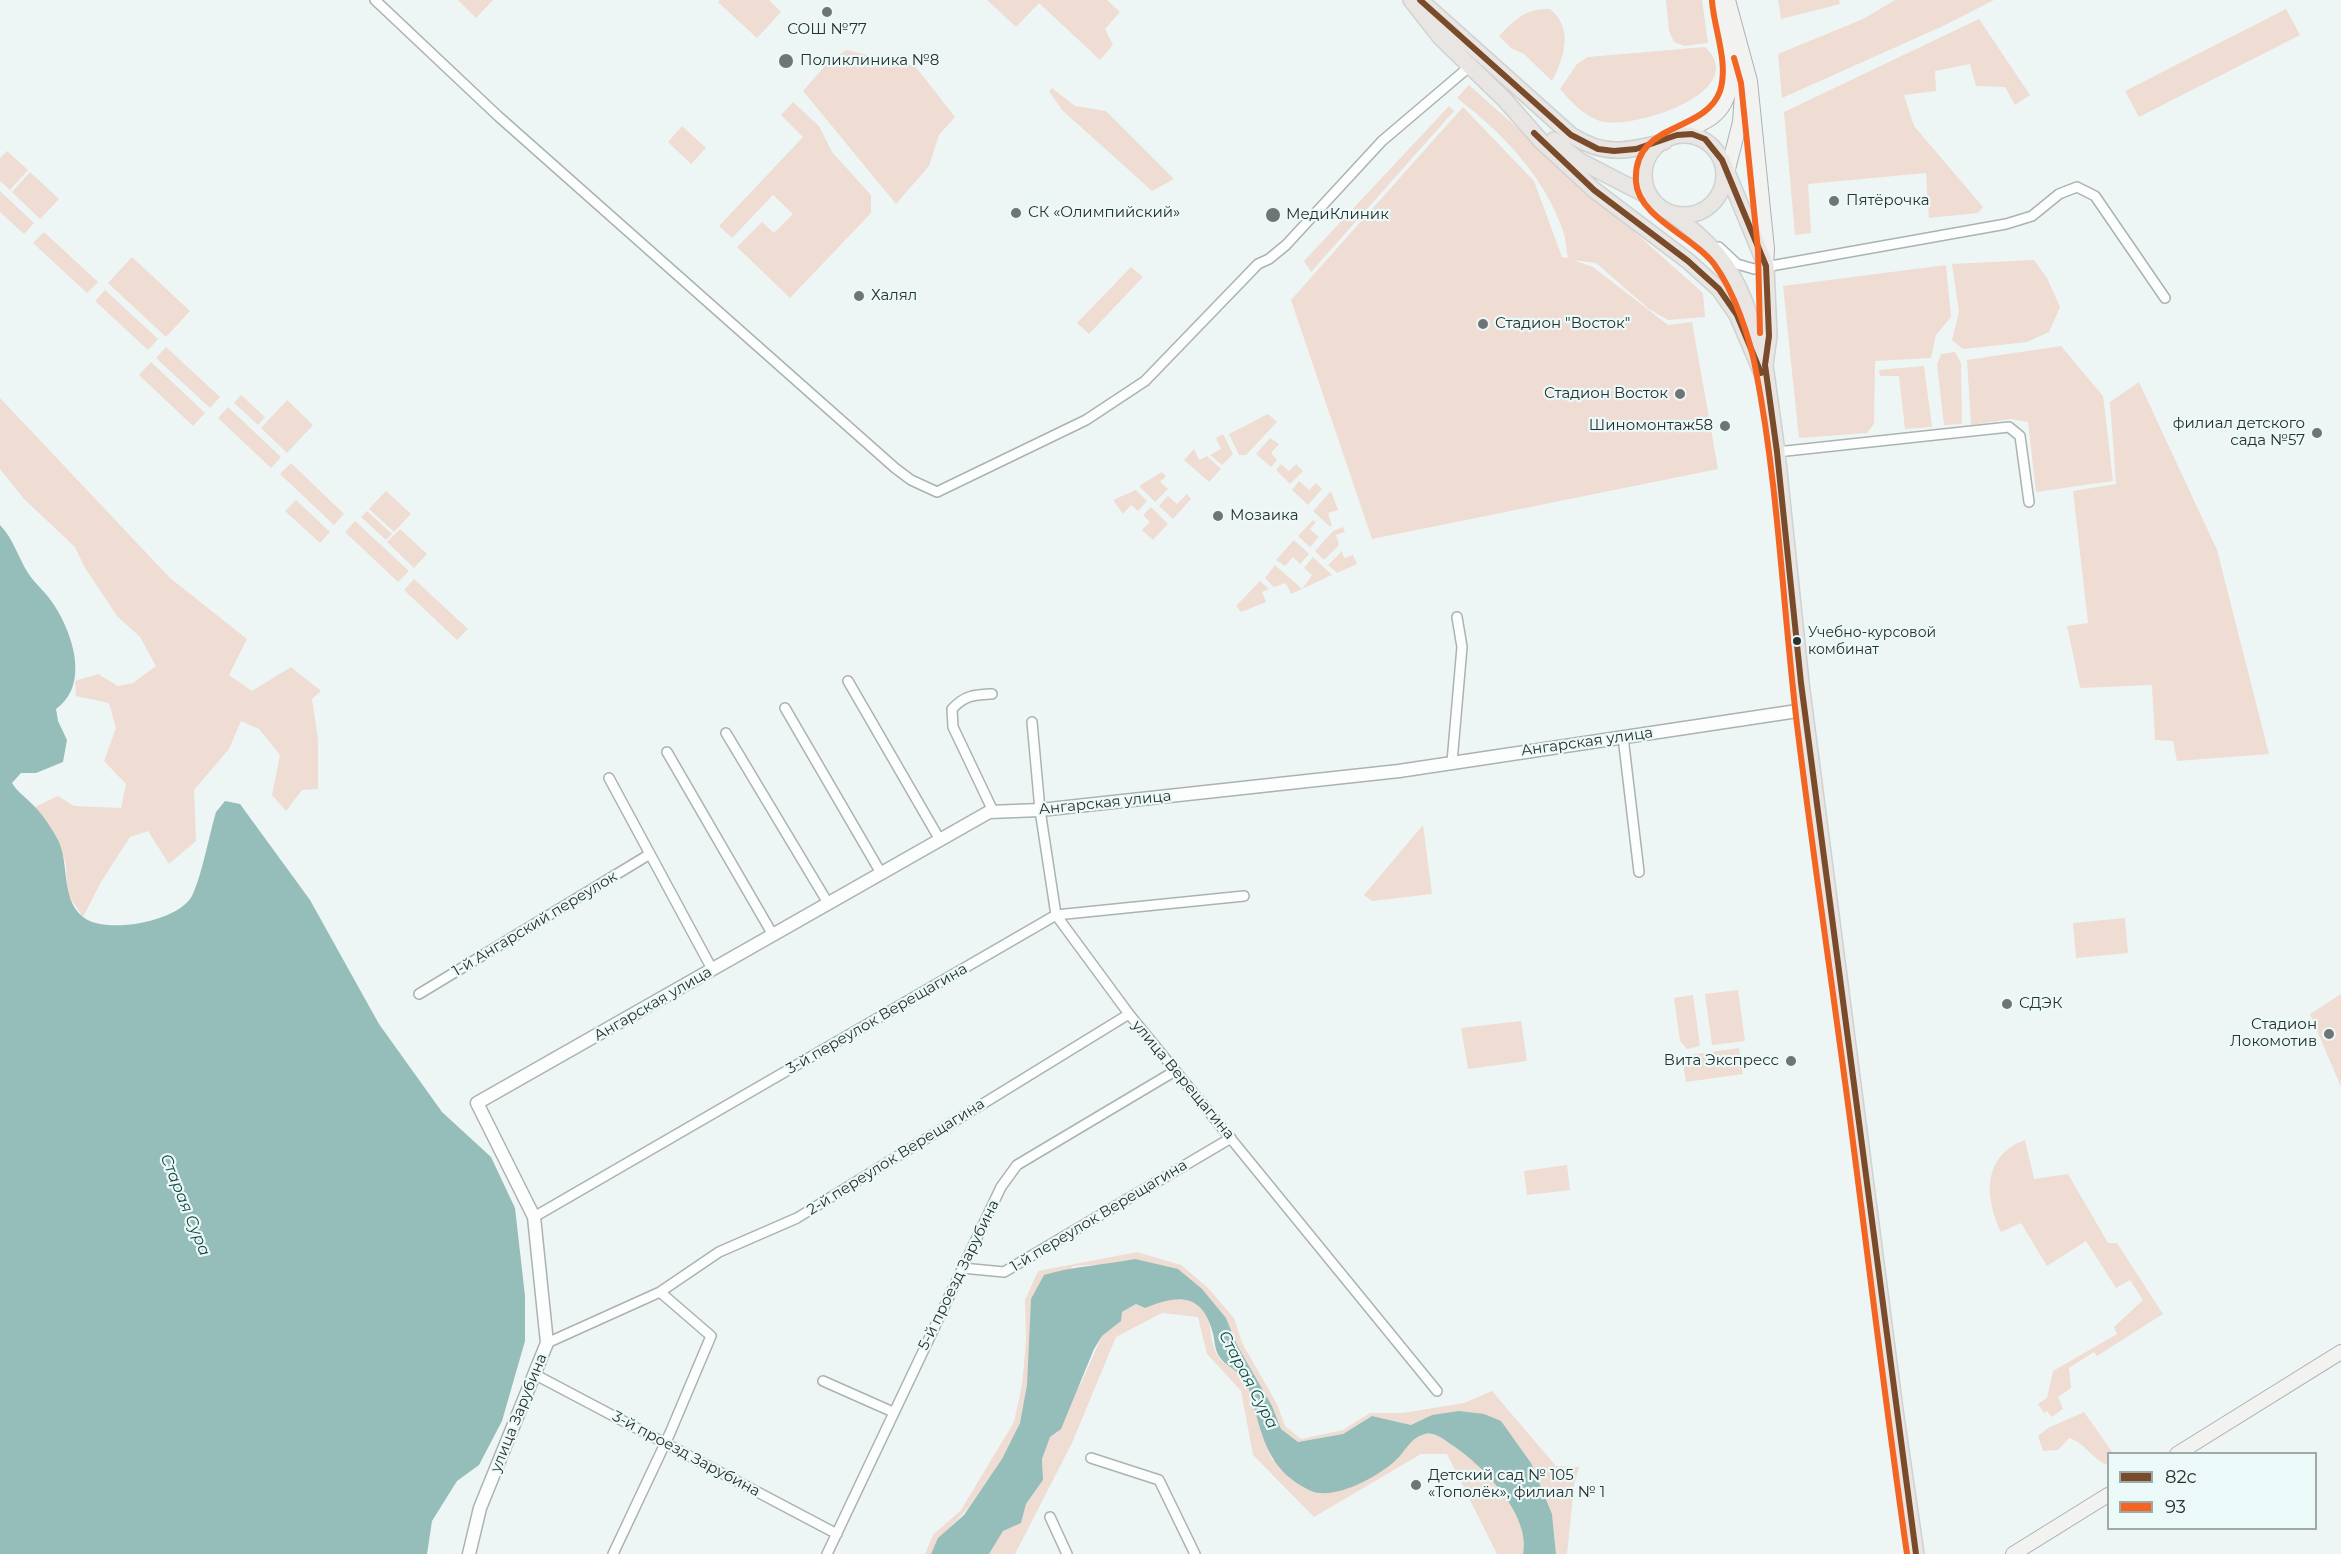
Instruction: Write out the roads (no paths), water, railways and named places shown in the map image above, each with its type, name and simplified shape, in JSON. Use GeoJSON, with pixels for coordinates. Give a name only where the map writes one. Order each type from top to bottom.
{"type":"FeatureCollection","features":[{"type":"Feature","properties":{"kind":"main road"},"geometry":{"type":"LineString","coordinates":[[1411,0],[1469,67],[1580,161],[1650,197],[1705,239],[1737,283],[1765,365],[1777,452],[1804,710],[1916,1554]]}},
{"type":"Feature","properties":{"kind":"main road"},"geometry":{"type":"LineString","coordinates":[[1420,0],[1571,135],[1585,144],[1614,151],[1670,138],[1699,136],[1713,146],[1766,266]]}},
{"type":"Feature","properties":{"kind":"main road"},"geometry":{"type":"LineString","coordinates":[[1650,197],[1645,186],[1650,155],[1670,138],[1710,119],[1723,106],[1727,98],[1732,72],[1724,36],[1721,0]]}},
{"type":"Feature","properties":{"kind":"main road"},"geometry":{"type":"LineString","coordinates":[[1728,0],[1750,81],[1767,249],[1769,336],[1765,365]]}},
{"type":"Feature","properties":{"kind":"main road"},"geometry":{"type":"LineString","coordinates":[[1469,67],[1479,51]]}},
{"type":"Feature","properties":{"kind":"main road"},"geometry":{"type":"LineString","coordinates":[[1671,213],[1690,214],[1701,211],[1715,198],[1740,122],[1744,60]]}},
{"type":"Feature","properties":{"kind":"main road"},"geometry":{"type":"LineString","coordinates":[[1506,99],[1541,141],[1594,190],[1688,261],[1719,289],[1737,315],[1767,384]]}},
{"type":"Feature","properties":{"kind":"main road"},"geometry":{"type":"LineString","coordinates":[[2179,1452],[2341,1352]]}},
{"type":"Feature","properties":{"kind":"main road"},"geometry":{"type":"LineString","coordinates":[[2013,1554],[2107,1497]]}},
{"type":"Feature","properties":{"kind":"street"},"geometry":{"type":"LineString","coordinates":[[375,0],[498,116],[895,468],[911,480],[937,492],[1086,420],[1145,381],[1258,264],[1269,259],[1286,245],[1382,141],[1469,67]]}},
{"type":"Feature","properties":{"kind":"street"},"geometry":{"type":"LineString","coordinates":[[1705,239],[1749,269],[2006,224],[2032,216],[2059,194],[2077,187],[2095,196],[2165,298]]}},
{"type":"Feature","properties":{"kind":"street"},"geometry":{"type":"LineString","coordinates":[[1777,452],[2009,427],[2020,436],[2029,502]]}},
{"type":"Feature","properties":{"kind":"street"},"geometry":{"type":"LineString","coordinates":[[1452,762],[1462,647],[1457,617]]}},
{"type":"Feature","properties":{"kind":"street"},"geometry":{"type":"LineString","coordinates":[[848,681],[940,840]]}},
{"type":"Feature","properties":{"kind":"street"},"geometry":{"type":"LineString","coordinates":[[992,694],[972,695],[962,699],[952,709],[953,727],[993,812]]}},
{"type":"Feature","properties":{"kind":"street"},"geometry":{"type":"LineString","coordinates":[[785,708],[881,873]]}},
{"type":"Feature","properties":{"kind":"street","name":"Ангарская улица"},"geometry":{"type":"LineString","coordinates":[[477,1103],[881,873],[993,812],[1040,810],[1399,771],[1804,710]]}},
{"type":"Feature","properties":{"kind":"street","name":"улица Верещагина"},"geometry":{"type":"LineString","coordinates":[[1032,722],[1040,810],[1056,915],[1129,1014],[1437,1391]]}},
{"type":"Feature","properties":{"kind":"street"},"geometry":{"type":"LineString","coordinates":[[726,733],[828,903]]}},
{"type":"Feature","properties":{"kind":"street"},"geometry":{"type":"LineString","coordinates":[[1623,737],[1639,872]]}},
{"type":"Feature","properties":{"kind":"street"},"geometry":{"type":"LineString","coordinates":[[666,752],[773,935]]}},
{"type":"Feature","properties":{"kind":"street"},"geometry":{"type":"LineString","coordinates":[[609,778],[712,969]]}},
{"type":"Feature","properties":{"kind":"street","name":"1-й Ангарский переулок"},"geometry":{"type":"LineString","coordinates":[[419,994],[650,854]]}},
{"type":"Feature","properties":{"kind":"street","name":"3-й переулок Верещагина"},"geometry":{"type":"LineString","coordinates":[[534,1217],[1056,915],[1244,896]]}},
{"type":"Feature","properties":{"kind":"street","name":"2-й переулок Верещагина"},"geometry":{"type":"LineString","coordinates":[[547,1343],[660,1293],[719,1252],[797,1218],[1129,1014]]}},
{"type":"Feature","properties":{"kind":"street","name":"5-й проезд Зарубина"},"geometry":{"type":"LineString","coordinates":[[827,1554],[892,1412],[1001,1187],[1017,1165],[1175,1071]]}},
{"type":"Feature","properties":{"kind":"street","name":"улица Зарубина"},"geometry":{"type":"LineString","coordinates":[[469,1554],[480,1508],[547,1343],[534,1217],[477,1103]]}},
{"type":"Feature","properties":{"kind":"street","name":"1-й переулок Верещагина"},"geometry":{"type":"LineString","coordinates":[[962,1268],[1004,1272],[1231,1138]]}},
{"type":"Feature","properties":{"kind":"street"},"geometry":{"type":"LineString","coordinates":[[613,1554],[665,1443],[711,1336],[660,1293]]}},
{"type":"Feature","properties":{"kind":"street","name":"3-й проезд Зарубина"},"geometry":{"type":"LineString","coordinates":[[534,1374],[837,1534]]}},
{"type":"Feature","properties":{"kind":"street"},"geometry":{"type":"LineString","coordinates":[[823,1381],[892,1412]]}},
{"type":"Feature","properties":{"kind":"street"},"geometry":{"type":"LineString","coordinates":[[1091,1458],[1159,1480],[1195,1554]]}},
{"type":"Feature","properties":{"kind":"street"},"geometry":{"type":"LineString","coordinates":[[1050,1517],[1067,1554]]}},
{"type":"Feature","properties":{"kind":"water","name":"Старая Сура"},"geometry":{"type":"Polygon","coordinates":[[[0,525],[28,573],[61,617],[72,644],[75,659],[73,687],[56,709],[58,721],[67,740],[63,762],[36,773],[21,773],[12,783],[41,814],[58,840],[64,859],[68,891],[76,909],[83,917],[107,925],[140,923],[172,913],[184,905],[196,887],[216,812],[225,801],[240,804],[310,900],[379,1024],[442,1112],[491,1157],[515,1208],[525,1296],[525,1341],[502,1421],[479,1465],[457,1481],[432,1521],[427,1554],[0,1554],[0,525]]]}},
{"type":"Feature","properties":{"kind":"water","name":"Старая Сура"},"geometry":{"type":"Polygon","coordinates":[[[1135,1259],[1178,1269],[1202,1289],[1226,1318],[1237,1345],[1272,1406],[1281,1429],[1298,1442],[1343,1434],[1372,1416],[1411,1425],[1432,1415],[1459,1411],[1484,1414],[1501,1421],[1531,1463],[1552,1514],[1556,1554],[1523,1554],[1524,1539],[1520,1523],[1501,1491],[1475,1463],[1434,1435],[1425,1434],[1416,1438],[1387,1467],[1354,1486],[1330,1493],[1319,1493],[1297,1483],[1279,1467],[1272,1457],[1247,1384],[1240,1374],[1219,1356],[1207,1318],[1194,1303],[1177,1299],[1145,1308],[1136,1304],[1122,1312],[1121,1321],[1102,1336],[1094,1349],[1061,1429],[1050,1437],[1042,1459],[1043,1480],[1026,1504],[1021,1523],[1003,1531],[989,1554],[931,1554],[938,1538],[964,1515],[1002,1459],[1020,1423],[1027,1385],[1031,1299],[1044,1275],[1135,1259]]]}},
{"type":"Feature","properties":{"kind":"place","name":"СОШ №77"},"geometry":{"type":"Point","coordinates":[827,12]}},
{"type":"Feature","properties":{"kind":"place","name":"Поликлиника №8"},"geometry":{"type":"Point","coordinates":[786,61]}},
{"type":"Feature","properties":{"kind":"place","name":"Пятёрочка"},"geometry":{"type":"Point","coordinates":[1834,201]}},
{"type":"Feature","properties":{"kind":"place","name":"СК «Олимпийский»"},"geometry":{"type":"Point","coordinates":[1016,213]}},
{"type":"Feature","properties":{"kind":"place","name":"МедиКлиник"},"geometry":{"type":"Point","coordinates":[1273,215]}},
{"type":"Feature","properties":{"kind":"place","name":"Халял"},"geometry":{"type":"Point","coordinates":[859,296]}},
{"type":"Feature","properties":{"kind":"place","name":"Стадион \"Восток\""},"geometry":{"type":"Point","coordinates":[1483,324]}},
{"type":"Feature","properties":{"kind":"place","name":"Стадион Восток"},"geometry":{"type":"Point","coordinates":[1680,394]}},
{"type":"Feature","properties":{"kind":"place","name":"Шиномонтаж58"},"geometry":{"type":"Point","coordinates":[1725,426]}},
{"type":"Feature","properties":{"kind":"place","name":"филиал детского сада №57"},"geometry":{"type":"Point","coordinates":[2317,433]}},
{"type":"Feature","properties":{"kind":"place","name":"Мозаика"},"geometry":{"type":"Point","coordinates":[1218,516]}},
{"type":"Feature","properties":{"kind":"place","name":"Учебно-курсовой комбинат"},"geometry":{"type":"Point","coordinates":[1797,641]}},
{"type":"Feature","properties":{"kind":"place","name":"СДЭК"},"geometry":{"type":"Point","coordinates":[2007,1004]}},
{"type":"Feature","properties":{"kind":"place","name":"Стадион Локомотив"},"geometry":{"type":"Point","coordinates":[2329,1034]}},
{"type":"Feature","properties":{"kind":"place","name":"Вита Экспресс"},"geometry":{"type":"Point","coordinates":[1791,1061]}},
{"type":"Feature","properties":{"kind":"place","name":"Детский сад № 105 «Тополёк», филиал № 1"},"geometry":{"type":"Point","coordinates":[1416,1485]}}]}
